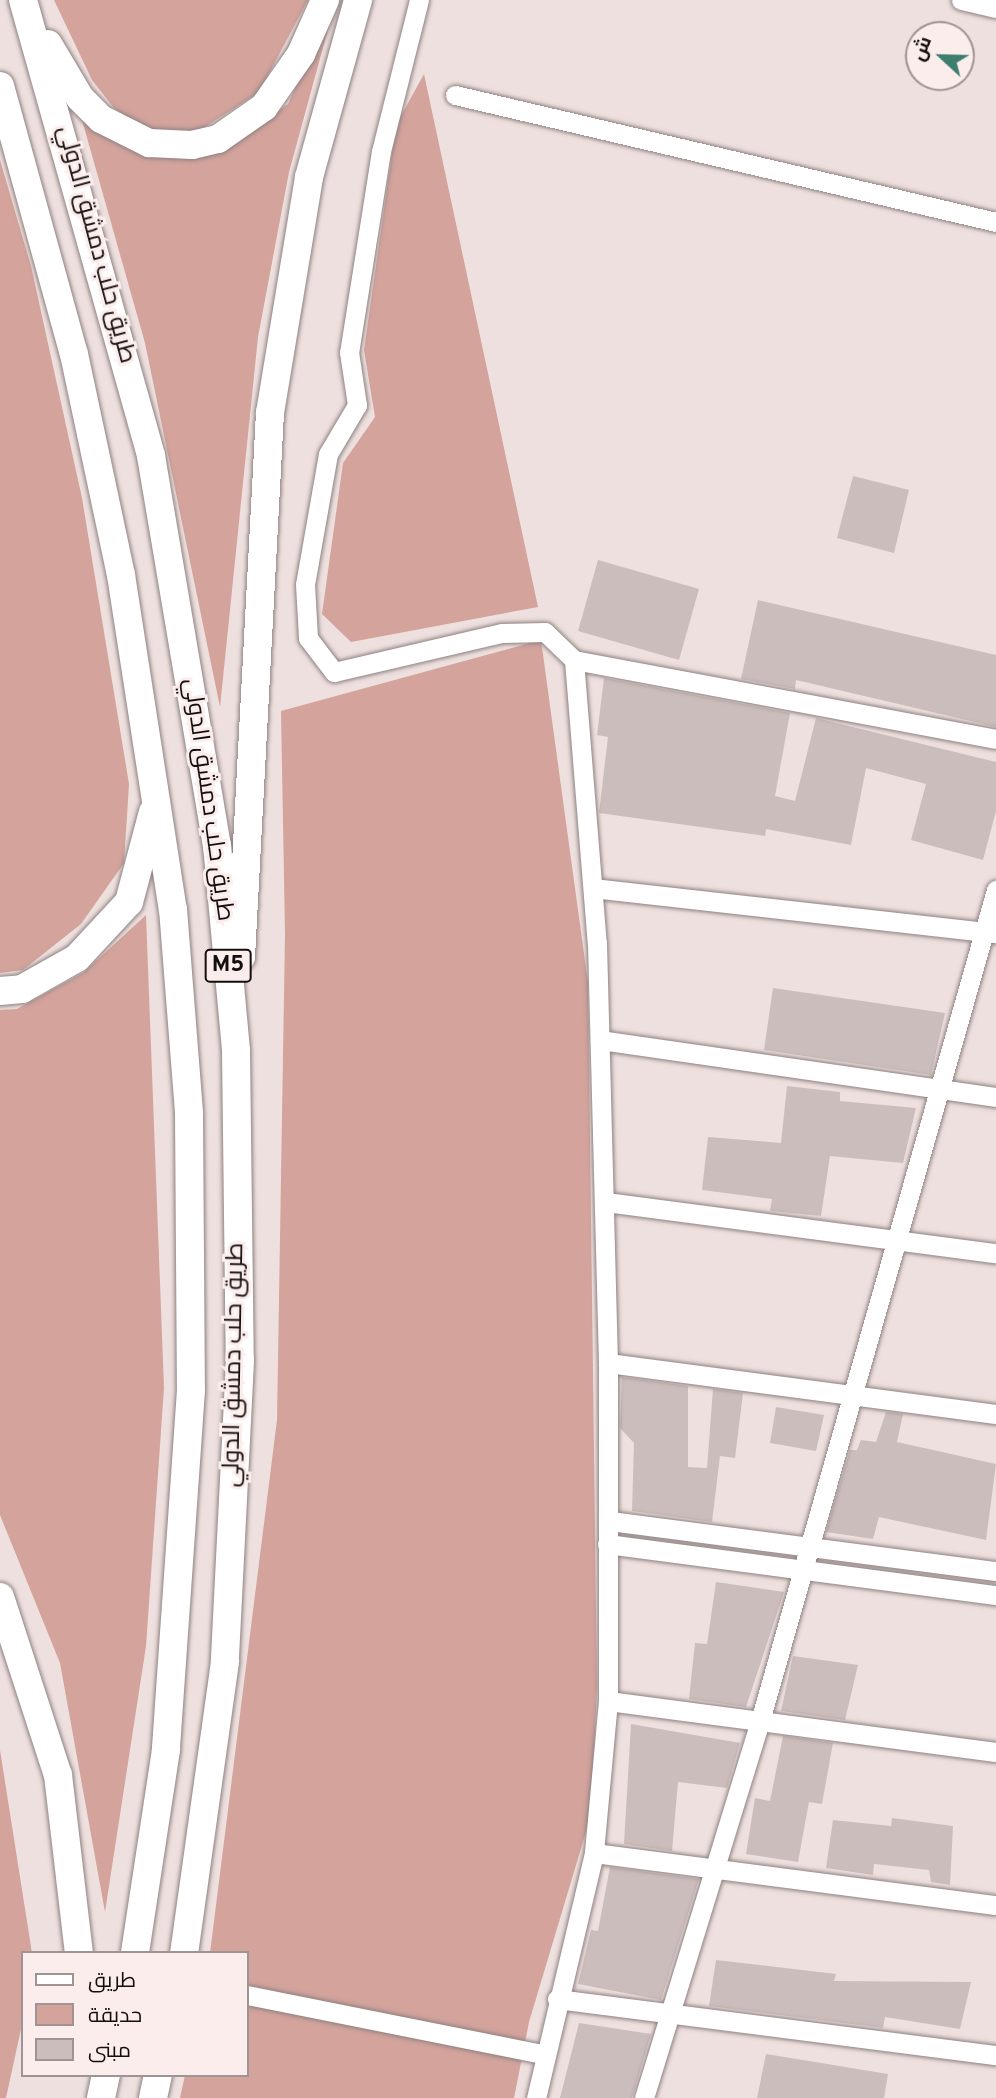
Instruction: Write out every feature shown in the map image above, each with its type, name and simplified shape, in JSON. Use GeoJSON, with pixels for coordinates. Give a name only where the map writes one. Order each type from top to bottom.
{"type":"FeatureCollection","features":[{"type":"Feature","properties":{"kind":"highway"},"geometry":{"type":"LineString","coordinates":[[24,0],[80,98],[101,119],[167,146],[218,139],[264,107],[302,54],[326,0]]}},
{"type":"Feature","properties":{"kind":"highway","name":"طريق حلب دمشق الدولي"},"geometry":{"type":"LineString","coordinates":[[24,0],[151,456],[213,817],[236,1051],[240,1361],[225,1662],[184,1951]]}},
{"type":"Feature","properties":{"kind":"highway"},"geometry":{"type":"LineString","coordinates":[[236,1051],[270,413],[309,177],[358,0]]}},
{"type":"Feature","properties":{"kind":"highway","name":"طريق حلب دمشق الدولي"},"geometry":{"type":"LineString","coordinates":[[0,86],[74,354],[121,575],[173,909],[189,1114],[191,1391],[166,1750],[135,1951]]}},
{"type":"Feature","properties":{"kind":"highway"},"geometry":{"type":"LineString","coordinates":[[0,991],[22,989],[77,958],[129,902],[157,799]]}},
{"type":"Feature","properties":{"kind":"highway"},"geometry":{"type":"LineString","coordinates":[[0,1597],[58,1775],[79,1951]]}},
{"type":"Feature","properties":{"kind":"highway"},"geometry":{"type":"LineString","coordinates":[[84,2077],[85,2098]]}},
{"type":"Feature","properties":{"kind":"highway"},"geometry":{"type":"LineString","coordinates":[[101,2098],[106,2077]]}},
{"type":"Feature","properties":{"kind":"highway"},"geometry":{"type":"LineString","coordinates":[[153,2098],[158,2077]]}},
{"type":"Feature","properties":{"kind":"street"},"geometry":{"type":"LineString","coordinates":[[419,0],[381,151],[349,352],[357,405],[328,454],[305,584],[308,638],[334,672],[502,633],[545,632],[574,660],[996,739]]}},
{"type":"Feature","properties":{"kind":"street"},"geometry":{"type":"LineString","coordinates":[[961,0],[996,8]]}},
{"type":"Feature","properties":{"kind":"street"},"geometry":{"type":"LineString","coordinates":[[455,94],[996,222]]}},
{"type":"Feature","properties":{"kind":"street"},"geometry":{"type":"LineString","coordinates":[[536,2098],[557,1999],[594,1853],[608,1701],[607,1544],[611,1521],[606,1202],[593,888],[574,660]]}},
{"type":"Feature","properties":{"kind":"street"},"geometry":{"type":"LineString","coordinates":[[593,888],[992,932]]}},
{"type":"Feature","properties":{"kind":"street"},"geometry":{"type":"LineString","coordinates":[[644,2098],[711,1868],[760,1721],[806,1546],[940,1089],[992,932],[996,890]]}},
{"type":"Feature","properties":{"kind":"street"},"geometry":{"type":"LineString","coordinates":[[600,1040],[996,1097]]}},
{"type":"Feature","properties":{"kind":"street"},"geometry":{"type":"LineString","coordinates":[[606,1202],[996,1253]]}},
{"type":"Feature","properties":{"kind":"street"},"geometry":{"type":"LineString","coordinates":[[608,1363],[996,1414]]}},
{"type":"Feature","properties":{"kind":"street"},"geometry":{"type":"LineString","coordinates":[[611,1521],[996,1571]]}},
{"type":"Feature","properties":{"kind":"street"},"geometry":{"type":"LineString","coordinates":[[607,1544],[802,1567],[996,1595]]}},
{"type":"Feature","properties":{"kind":"street"},"geometry":{"type":"LineString","coordinates":[[608,1701],[996,1752]]}},
{"type":"Feature","properties":{"kind":"street"},"geometry":{"type":"LineString","coordinates":[[594,1853],[996,1905]]}},
{"type":"Feature","properties":{"kind":"street"},"geometry":{"type":"LineString","coordinates":[[248,1994],[545,2055]]}},
{"type":"Feature","properties":{"kind":"street"},"geometry":{"type":"LineString","coordinates":[[557,1999],[996,2055]]}},
{"type":"Feature","properties":{"kind":"green space"},"geometry":{"type":"Polygon","coordinates":[[[54,0],[308,0],[259,92],[202,129],[173,133],[144,128],[114,108],[92,80],[54,0]]]}},
{"type":"Feature","properties":{"kind":"green space"},"geometry":{"type":"Polygon","coordinates":[[[336,0],[289,172],[258,337],[220,707],[145,343],[82,120],[124,145],[227,147],[288,104],[336,0]]]}},
{"type":"Feature","properties":{"kind":"green space"},"geometry":{"type":"Polygon","coordinates":[[[424,74],[538,607],[351,642],[322,614],[343,463],[375,417],[364,350],[396,125],[424,74]]]}},
{"type":"Feature","properties":{"kind":"green space"},"geometry":{"type":"Polygon","coordinates":[[[0,160],[31,266],[82,498],[129,784],[124,863],[81,924],[23,970],[0,973],[0,160]]]}},
{"type":"Feature","properties":{"kind":"green space"},"geometry":{"type":"Polygon","coordinates":[[[541,640],[588,983],[597,1687],[591,1815],[529,2022],[514,2098],[180,2098],[185,2077],[248,2077],[248,1951],[210,1951],[277,1420],[285,934],[281,711],[541,640]]]}},
{"type":"Feature","properties":{"kind":"green space"},"geometry":{"type":"Polygon","coordinates":[[[146,915],[164,1388],[146,1646],[105,1912],[60,1663],[0,1515],[0,1010],[17,1009],[83,973],[146,915]]]}},
{"type":"Feature","properties":{"kind":"green space"},"geometry":{"type":"Polygon","coordinates":[[[0,1750],[32,1951],[21,1951],[21,2029],[6,2098],[0,2098],[0,1750]]]}},
{"type":"Feature","properties":{"kind":"building"},"geometry":{"type":"Polygon","coordinates":[[[853,476],[909,490],[894,553],[837,538],[853,476]]]}},
{"type":"Feature","properties":{"kind":"building"},"geometry":{"type":"Polygon","coordinates":[[[598,560],[699,589],[679,660],[578,631],[598,560]]]}},
{"type":"Feature","properties":{"kind":"building"},"geometry":{"type":"Polygon","coordinates":[[[758,600],[996,655],[996,727],[796,680],[795,689],[741,679],[758,600]]]}},
{"type":"Feature","properties":{"kind":"building"},"geometry":{"type":"Polygon","coordinates":[[[604,678],[790,713],[775,796],[795,801],[816,718],[996,762],[996,811],[983,860],[911,840],[926,784],[866,768],[851,845],[766,829],[765,836],[599,813],[608,737],[597,735],[604,678]]]}},
{"type":"Feature","properties":{"kind":"building"},"geometry":{"type":"Polygon","coordinates":[[[773,988],[945,1013],[931,1075],[764,1050],[773,988]]]}},
{"type":"Feature","properties":{"kind":"building"},"geometry":{"type":"Polygon","coordinates":[[[787,1086],[840,1092],[840,1101],[916,1108],[903,1163],[830,1156],[821,1216],[770,1211],[772,1199],[702,1190],[708,1137],[781,1143],[787,1086]]]}},
{"type":"Feature","properties":{"kind":"building"},"geometry":{"type":"Polygon","coordinates":[[[622,1377],[688,1386],[688,1467],[707,1468],[713,1389],[743,1393],[735,1458],[720,1456],[712,1522],[632,1511],[634,1443],[620,1428],[622,1377]]]}},
{"type":"Feature","properties":{"kind":"building"},"geometry":{"type":"Polygon","coordinates":[[[776,1407],[824,1415],[816,1451],[770,1443],[776,1407]]]}},
{"type":"Feature","properties":{"kind":"building"},"geometry":{"type":"Polygon","coordinates":[[[886,1412],[903,1414],[897,1442],[996,1464],[986,1540],[879,1517],[873,1539],[826,1532],[850,1450],[857,1450],[861,1440],[876,1442],[886,1412]]]}},
{"type":"Feature","properties":{"kind":"building"},"geometry":{"type":"Polygon","coordinates":[[[716,1582],[784,1592],[746,1707],[689,1699],[695,1643],[707,1644],[716,1582]]]}},
{"type":"Feature","properties":{"kind":"building"},"geometry":{"type":"Polygon","coordinates":[[[793,1656],[858,1665],[845,1720],[781,1711],[793,1656]]]}},
{"type":"Feature","properties":{"kind":"building"},"geometry":{"type":"Polygon","coordinates":[[[631,1724],[740,1743],[727,1788],[678,1782],[672,1851],[624,1844],[631,1724]]]}},
{"type":"Feature","properties":{"kind":"building"},"geometry":{"type":"Polygon","coordinates":[[[783,1736],[833,1743],[822,1804],[809,1802],[798,1862],[746,1854],[755,1798],[770,1801],[783,1736]]]}},
{"type":"Feature","properties":{"kind":"building"},"geometry":{"type":"Polygon","coordinates":[[[892,1818],[953,1826],[950,1885],[931,1882],[929,1870],[874,1864],[873,1875],[826,1868],[833,1820],[891,1826],[892,1818]]]}},
{"type":"Feature","properties":{"kind":"building"},"geometry":{"type":"Polygon","coordinates":[[[610,1867],[699,1879],[661,2000],[578,1984],[591,1930],[598,1931],[610,1867]]]}},
{"type":"Feature","properties":{"kind":"building"},"geometry":{"type":"Polygon","coordinates":[[[716,1960],[836,1974],[834,1981],[971,1982],[960,2029],[885,2017],[883,2028],[709,2006],[716,1960]]]}},
{"type":"Feature","properties":{"kind":"building"},"geometry":{"type":"Polygon","coordinates":[[[579,2023],[651,2034],[632,2098],[560,2098],[579,2023]]]}},
{"type":"Feature","properties":{"kind":"building"},"geometry":{"type":"Polygon","coordinates":[[[766,2054],[888,2074],[884,2098],[757,2098],[766,2054]]]}}]}
